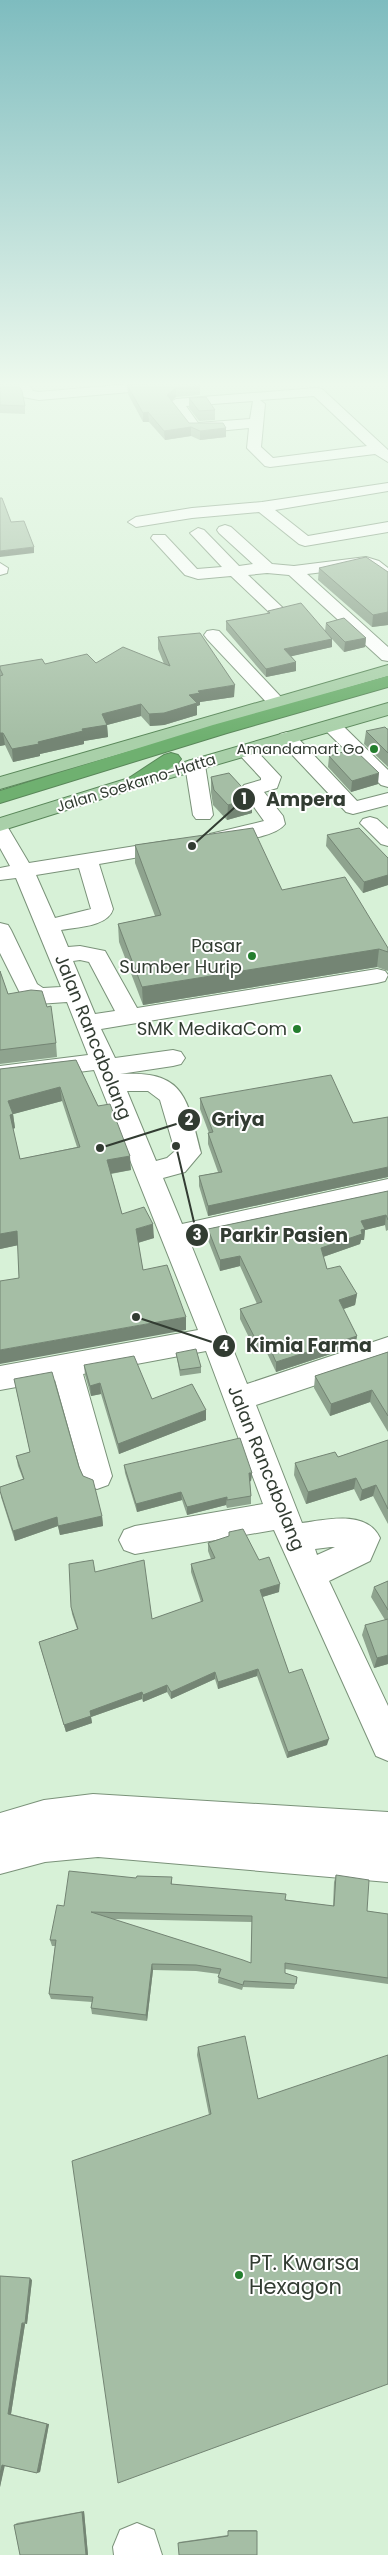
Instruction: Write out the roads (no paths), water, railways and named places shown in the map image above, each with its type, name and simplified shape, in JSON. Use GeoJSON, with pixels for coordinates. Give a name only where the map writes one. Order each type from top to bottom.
{"type":"FeatureCollection","features":[{"type":"Feature","properties":{"kind":"highway","name":"Jalan Soekarno-Hatta"},"geometry":{"type":"LineString","coordinates":[[0,797],[220,729],[388,681]]}},
{"type":"Feature","properties":{"kind":"highway","name":"Jalan Soekarno-Hatta"},"geometry":{"type":"LineString","coordinates":[[0,811],[171,758],[388,696]]}},
{"type":"Feature","properties":{"kind":"highway"},"geometry":{"type":"LineString","coordinates":[[136,782],[171,758]]}},
{"type":"Feature","properties":{"kind":"main road"},"geometry":{"type":"LineString","coordinates":[[0,783],[275,701],[388,670]]}},
{"type":"Feature","properties":{"kind":"main road","name":"Jalan Soekarno-Hatta"},"geometry":{"type":"LineString","coordinates":[[0,825],[136,782],[388,709]]}},
{"type":"Feature","properties":{"kind":"street"},"geometry":{"type":"LineString","coordinates":[[136,522],[192,513],[262,507],[305,500]]}},
{"type":"Feature","properties":{"kind":"street"},"geometry":{"type":"LineString","coordinates":[[262,507],[307,541],[388,527]]}},
{"type":"Feature","properties":{"kind":"street"},"geometry":{"type":"LineString","coordinates":[[225,530],[267,568]]}},
{"type":"Feature","properties":{"kind":"street"},"geometry":{"type":"LineString","coordinates":[[198,532],[235,571],[276,609]]}},
{"type":"Feature","properties":{"kind":"street"},"geometry":{"type":"LineString","coordinates":[[159,538],[194,573],[267,568],[296,574],[388,656]]}},
{"type":"Feature","properties":{"kind":"street"},"geometry":{"type":"LineString","coordinates":[[279,582],[296,574],[366,562],[373,564],[388,576]]}},
{"type":"Feature","properties":{"kind":"street"},"geometry":{"type":"LineString","coordinates":[[213,635],[275,701]]}},
{"type":"Feature","properties":{"kind":"street"},"geometry":{"type":"LineString","coordinates":[[332,726],[388,781]]}},
{"type":"Feature","properties":{"kind":"street"},"geometry":{"type":"LineString","coordinates":[[287,738],[353,808],[388,799]]}},
{"type":"Feature","properties":{"kind":"street"},"geometry":{"type":"LineString","coordinates":[[0,894],[18,877],[87,860],[265,829],[275,824],[273,816],[251,789],[270,784],[271,777],[246,750]]}},
{"type":"Feature","properties":{"kind":"street"},"geometry":{"type":"LineString","coordinates":[[314,767],[362,755]]}},
{"type":"Feature","properties":{"kind":"street"},"geometry":{"type":"LineString","coordinates":[[195,765],[203,815]]}},
{"type":"Feature","properties":{"kind":"street"},"geometry":{"type":"LineString","coordinates":[[370,823],[388,840]]}},
{"type":"Feature","properties":{"kind":"street","name":"Jalan Rancabolang"},"geometry":{"type":"LineString","coordinates":[[0,830],[18,877],[48,926],[215,1338],[288,1526],[388,1744]]}},
{"type":"Feature","properties":{"kind":"street"},"geometry":{"type":"LineString","coordinates":[[48,926],[92,917],[101,913],[102,909],[87,860]]}},
{"type":"Feature","properties":{"kind":"street"},"geometry":{"type":"LineString","coordinates":[[0,930],[28,988],[38,996],[50,997],[76,994]]}},
{"type":"Feature","properties":{"kind":"street"},"geometry":{"type":"LineString","coordinates":[[60,955],[80,953],[97,956],[130,1017]]}},
{"type":"Feature","properties":{"kind":"street"},"geometry":{"type":"LineString","coordinates":[[88,1023],[377,976]]}},
{"type":"Feature","properties":{"kind":"street"},"geometry":{"type":"LineString","coordinates":[[0,1074],[107,1071],[173,1058]]}},
{"type":"Feature","properties":{"kind":"street"},"geometry":{"type":"LineString","coordinates":[[107,1071],[159,1084],[167,1089],[174,1098],[188,1153],[176,1164],[147,1173]]}},
{"type":"Feature","properties":{"kind":"street"},"geometry":{"type":"LineString","coordinates":[[173,1236],[388,1189]]}},
{"type":"Feature","properties":{"kind":"street"},"geometry":{"type":"LineString","coordinates":[[0,1378],[215,1338]]}},
{"type":"Feature","properties":{"kind":"street"},"geometry":{"type":"LineString","coordinates":[[238,1399],[388,1349]]}},
{"type":"Feature","properties":{"kind":"street"},"geometry":{"type":"LineString","coordinates":[[66,1366],[97,1476]]}},
{"type":"Feature","properties":{"kind":"street"},"geometry":{"type":"LineString","coordinates":[[135,1540],[288,1526],[356,1532],[364,1538],[359,1551],[310,1574]]}},
{"type":"Feature","properties":{"kind":"street"},"geometry":{"type":"LineString","coordinates":[[0,1831],[44,1831],[95,1826],[245,1837],[388,1864]]}},
{"type":"Feature","properties":{"kind":"street"},"geometry":{"type":"LineString","coordinates":[[245,1837],[388,1830]]}},
{"type":"Feature","properties":{"kind":"street"},"geometry":{"type":"LineString","coordinates":[[0,1856],[44,1831]]}},
{"type":"Feature","properties":{"kind":"place","name":"Amandamart Go"},"geometry":{"type":"Point","coordinates":[374,749]}},
{"type":"Feature","properties":{"kind":"place","name":"Ampera"},"geometry":{"type":"Point","coordinates":[192,846]}},
{"type":"Feature","properties":{"kind":"place","name":"Pasar Sumber Hurip"},"geometry":{"type":"Point","coordinates":[252,956]}},
{"type":"Feature","properties":{"kind":"place","name":"SMK MedikaCom"},"geometry":{"type":"Point","coordinates":[297,1029]}},
{"type":"Feature","properties":{"kind":"place","name":"Parkir Pasien"},"geometry":{"type":"Point","coordinates":[176,1146]}},
{"type":"Feature","properties":{"kind":"place","name":"Griya"},"geometry":{"type":"Point","coordinates":[100,1148]}},
{"type":"Feature","properties":{"kind":"place","name":"Kimia Farma"},"geometry":{"type":"Point","coordinates":[136,1317]}},
{"type":"Feature","properties":{"kind":"place","name":"PT. Kwarsa Hexagon"},"geometry":{"type":"Point","coordinates":[239,2275]}}]}
